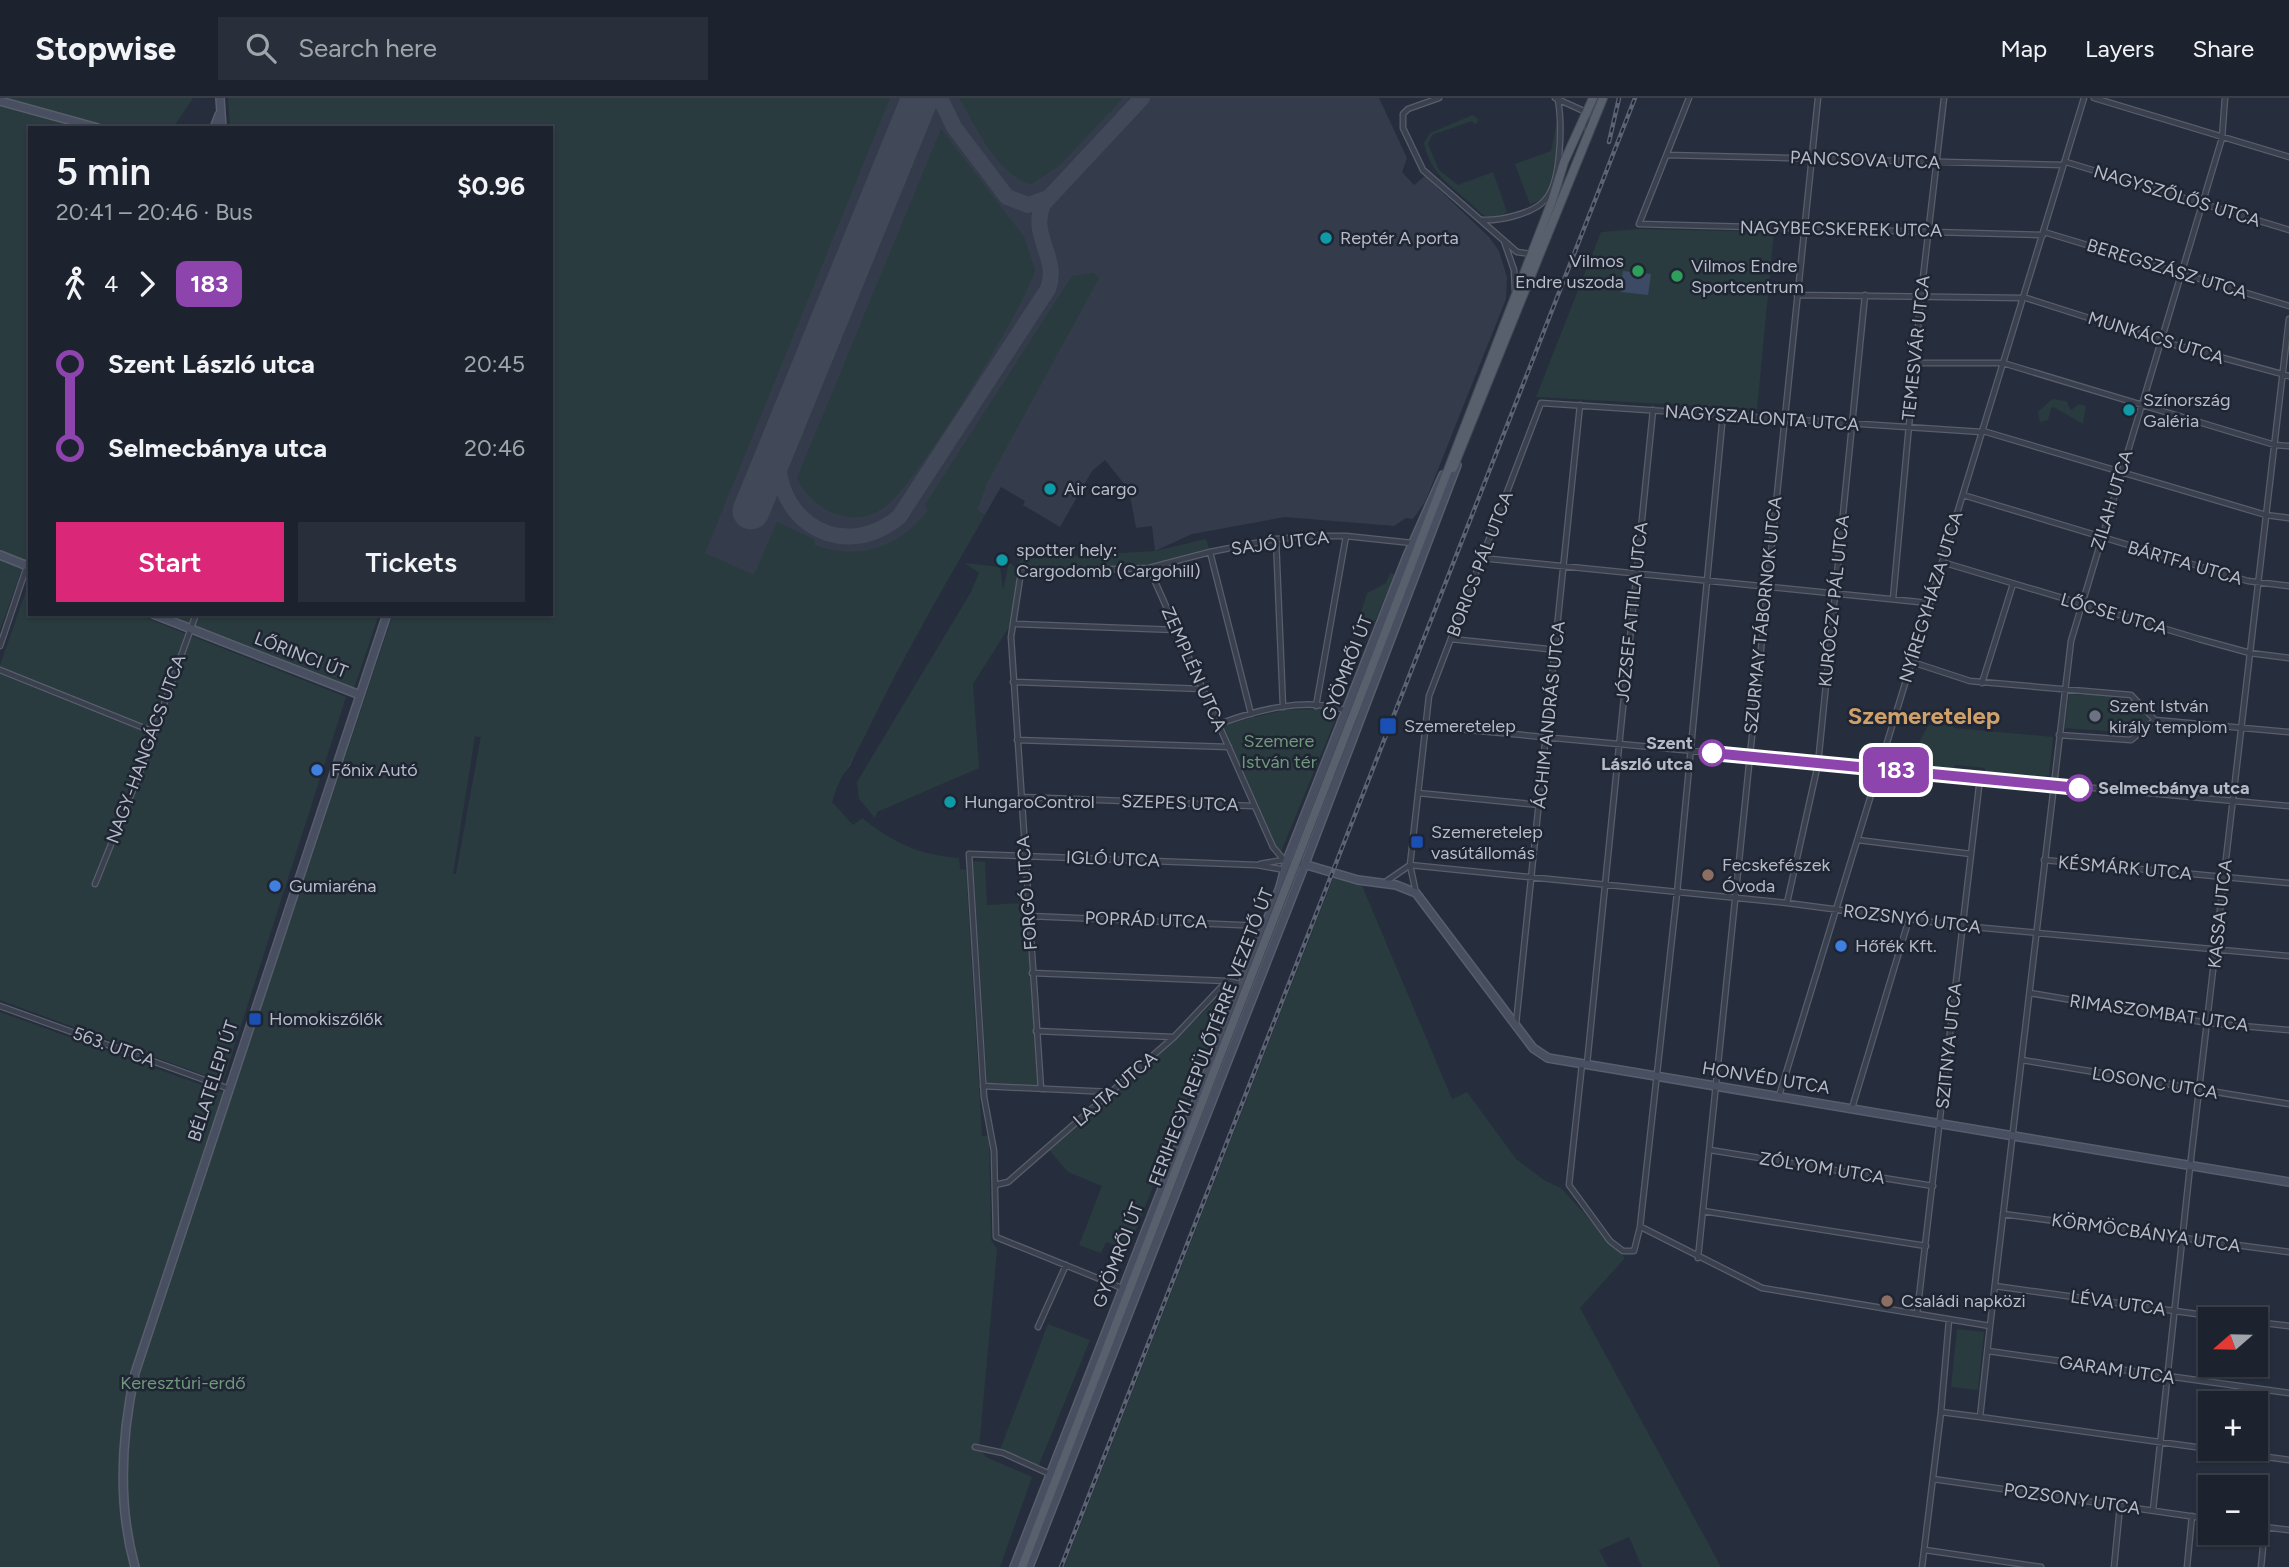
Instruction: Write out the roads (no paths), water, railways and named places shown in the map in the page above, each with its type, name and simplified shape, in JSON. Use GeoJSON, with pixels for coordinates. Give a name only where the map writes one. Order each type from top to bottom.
{"type":"FeatureCollection","features":[{"type":"Feature","properties":{"kind":"main road","name":"FERIHEGYI REPÜLŐTÉRRE VEZETŐ ÚT"},"geometry":{"type":"LineString","coordinates":[[1022,1567],[1350,712],[1458,450],[1593,98]]}},
{"type":"Feature","properties":{"kind":"main road","name":"FERIHEGYI REPÜLŐTÉRRE VEZETŐ ÚT"},"geometry":{"type":"LineString","coordinates":[[1458,450],[1515,297],[1603,98]]}},
{"type":"Feature","properties":{"kind":"street"},"geometry":{"type":"LineString","coordinates":[[220,98],[222,126]]}},
{"type":"Feature","properties":{"kind":"street"},"geometry":{"type":"LineString","coordinates":[[1439,98],[1405,111],[1404,128],[1423,170],[1517,252],[1535,253]]}},
{"type":"Feature","properties":{"kind":"street"},"geometry":{"type":"LineString","coordinates":[[1667,155],[1689,98]]}},
{"type":"Feature","properties":{"kind":"street","name":"SZURMAY TÁBORNOK UTCA"},"geometry":{"type":"LineString","coordinates":[[1698,1258],[1818,98]]}},
{"type":"Feature","properties":{"kind":"street","name":"TEMESVÁR UTCA"},"geometry":{"type":"LineString","coordinates":[[1893,599],[1921,295],[1944,98]]}},
{"type":"Feature","properties":{"kind":"street"},"geometry":{"type":"LineString","coordinates":[[2077,98],[2084,98]]}},
{"type":"Feature","properties":{"kind":"street","name":"NYÍREGYHÁZA UTCA"},"geometry":{"type":"LineString","coordinates":[[1779,1097],[2084,98]]}},
{"type":"Feature","properties":{"kind":"street"},"geometry":{"type":"LineString","coordinates":[[2094,98],[2289,157]]}},
{"type":"Feature","properties":{"kind":"street","name":"ZILAH UTCA"},"geometry":{"type":"LineString","coordinates":[[2053,785],[2064,688],[2080,604],[2222,138],[2225,98]]}},
{"type":"Feature","properties":{"kind":"street"},"geometry":{"type":"LineString","coordinates":[[1482,219],[1495,221],[1538,206],[1548,197],[1561,143],[1557,99],[1586,112],[1587,131]]}},
{"type":"Feature","properties":{"kind":"street"},"geometry":{"type":"LineString","coordinates":[[0,101],[91,126]]}},
{"type":"Feature","properties":{"kind":"street"},"geometry":{"type":"LineString","coordinates":[[215,126],[219,114]]}},
{"type":"Feature","properties":{"kind":"street","name":"PANCSOVA UTCA"},"geometry":{"type":"LineString","coordinates":[[1667,155],[2064,163]]}},
{"type":"Feature","properties":{"kind":"street","name":"NAGYBECSKEREK UTCA"},"geometry":{"type":"LineString","coordinates":[[1667,155],[1639,224],[2044,234]]}},
{"type":"Feature","properties":{"kind":"street","name":"NAGYSZŐLŐS UTCA"},"geometry":{"type":"LineString","coordinates":[[2064,163],[2289,230]]}},
{"type":"Feature","properties":{"kind":"street","name":"BEREGSZÁSZ UTCA"},"geometry":{"type":"LineString","coordinates":[[2044,234],[2289,306]]}},
{"type":"Feature","properties":{"kind":"street"},"geometry":{"type":"LineString","coordinates":[[1504,241],[1514,270],[1515,297]]}},
{"type":"Feature","properties":{"kind":"street","name":"MUNKÁCS UTCA"},"geometry":{"type":"LineString","coordinates":[[1797,295],[2023,298],[2161,341],[2289,376]]}},
{"type":"Feature","properties":{"kind":"street","name":"KURÓCZY PÁL UTCA"},"geometry":{"type":"LineString","coordinates":[[1787,903],[1818,764],[1865,295]]}},
{"type":"Feature","properties":{"kind":"street","name":"KASSA UTCA"},"geometry":{"type":"LineString","coordinates":[[2153,1510],[2190,1167],[2289,319]]}},
{"type":"Feature","properties":{"kind":"street"},"geometry":{"type":"LineString","coordinates":[[1915,363],[2003,363],[2275,445],[2289,446]]}},
{"type":"Feature","properties":{"kind":"street","name":"NAGYSZALONTA UTCA"},"geometry":{"type":"LineString","coordinates":[[1541,403],[1982,432],[2266,515],[2289,518]]}},
{"type":"Feature","properties":{"kind":"street","name":"BORICS PÁL UTCA"},"geometry":{"type":"LineString","coordinates":[[1410,865],[1429,696],[1541,403]]}},
{"type":"Feature","properties":{"kind":"street","name":"ÁCHIM ANDRÁS UTCA"},"geometry":{"type":"LineString","coordinates":[[1516,1025],[1580,405]]}},
{"type":"Feature","properties":{"kind":"street","name":"JÓZSEF ATTILA UTCA"},"geometry":{"type":"LineString","coordinates":[[1640,1227],[1637,1247],[1634,1251],[1623,1251],[1610,1241],[1571,1191],[1569,1176],[1606,885],[1653,410]]}},
{"type":"Feature","properties":{"kind":"street"},"geometry":{"type":"LineString","coordinates":[[1723,414],[1678,893],[1640,1227],[1698,1258],[1772,1291],[1990,1326]]}},
{"type":"Feature","properties":{"kind":"street","name":"GYÖMRŐI ÚT"},"geometry":{"type":"LineString","coordinates":[[1014,1567],[1285,870],[1285,860],[1350,712],[1412,543],[1458,450]]}},
{"type":"Feature","properties":{"kind":"street","name":"GYÖMRŐI ÚT"},"geometry":{"type":"LineString","coordinates":[[1029,1567],[1294,889],[1308,868],[1308,854],[1458,450]]}},
{"type":"Feature","properties":{"kind":"street","name":"BÁRTFA UTCA"},"geometry":{"type":"LineString","coordinates":[[1963,495],[2258,583],[2289,586]]}},
{"type":"Feature","properties":{"kind":"street"},"geometry":{"type":"LineString","coordinates":[[1316,706],[1346,536]]}},
{"type":"Feature","properties":{"kind":"street","name":"SAJÓ UTCA"},"geometry":{"type":"LineString","coordinates":[[1021,572],[1149,568],[1276,539],[1346,536],[1412,543]]}},
{"type":"Feature","properties":{"kind":"street"},"geometry":{"type":"LineString","coordinates":[[1276,539],[1283,707]]}},
{"type":"Feature","properties":{"kind":"street"},"geometry":{"type":"LineString","coordinates":[[1210,552],[1251,714]]}},
{"type":"Feature","properties":{"kind":"street"},"geometry":{"type":"LineString","coordinates":[[0,555],[28,563]]}},
{"type":"Feature","properties":{"kind":"street"},"geometry":{"type":"LineString","coordinates":[[1481,558],[1929,603]]}},
{"type":"Feature","properties":{"kind":"street","name":"LŐCSE UTCA"},"geometry":{"type":"LineString","coordinates":[[1942,562],[2250,653],[2289,658]]}},
{"type":"Feature","properties":{"kind":"street"},"geometry":{"type":"LineString","coordinates":[[0,646],[28,566]]}},
{"type":"Feature","properties":{"kind":"street","name":"ZEMPLÉN UTCA"},"geometry":{"type":"LineString","coordinates":[[1149,568],[1273,847],[1285,860]]}},
{"type":"Feature","properties":{"kind":"street","name":"FORGÓ UTCA"},"geometry":{"type":"LineString","coordinates":[[1021,572],[1011,637],[1041,1089]]}},
{"type":"Feature","properties":{"kind":"street"},"geometry":{"type":"LineString","coordinates":[[1982,683],[2013,584]]}},
{"type":"Feature","properties":{"kind":"street","name":"LŐRINCI ÚT"},"geometry":{"type":"LineString","coordinates":[[158,616],[360,695]]}},
{"type":"Feature","properties":{"kind":"street","name":"NAGY-HANGÁCS UTCA"},"geometry":{"type":"LineString","coordinates":[[95,884],[195,616]]}},
{"type":"Feature","properties":{"kind":"street","name":"BÉLATELEPI ÚT"},"geometry":{"type":"LineString","coordinates":[[135,1567],[126,1527],[122,1486],[122,1453],[131,1389],[227,1088],[386,616]]}},
{"type":"Feature","properties":{"kind":"street"},"geometry":{"type":"LineString","coordinates":[[1015,624],[1177,630]]}},
{"type":"Feature","properties":{"kind":"street"},"geometry":{"type":"LineString","coordinates":[[1451,639],[1556,650]]}},
{"type":"Feature","properties":{"kind":"street"},"geometry":{"type":"LineString","coordinates":[[1911,662],[1982,683],[2131,695],[2155,720],[2289,732]]}},
{"type":"Feature","properties":{"kind":"street"},"geometry":{"type":"LineString","coordinates":[[0,670],[154,732]]}},
{"type":"Feature","properties":{"kind":"street"},"geometry":{"type":"LineString","coordinates":[[1013,682],[1203,689]]}},
{"type":"Feature","properties":{"kind":"street"},"geometry":{"type":"LineString","coordinates":[[1219,724],[1283,707],[1316,706],[1350,712]]}},
{"type":"Feature","properties":{"kind":"street"},"geometry":{"type":"LineString","coordinates":[[2059,735],[2131,740],[2155,720]]}},
{"type":"Feature","properties":{"kind":"street"},"geometry":{"type":"LineString","coordinates":[[1425,726],[2289,806]]}},
{"type":"Feature","properties":{"kind":"street"},"geometry":{"type":"LineString","coordinates":[[1017,740],[1229,747]]}},
{"type":"Feature","properties":{"kind":"street","name":"SZITNYA UTCA"},"geometry":{"type":"LineString","coordinates":[[1917,1314],[1980,778]]}},
{"type":"Feature","properties":{"kind":"street"},"geometry":{"type":"LineString","coordinates":[[1980,1417],[2053,785]]}},
{"type":"Feature","properties":{"kind":"street"},"geometry":{"type":"LineString","coordinates":[[1418,793],[1540,805]]}},
{"type":"Feature","properties":{"kind":"street","name":"SZEPES UTCA"},"geometry":{"type":"LineString","coordinates":[[1021,797],[1255,806]]}},
{"type":"Feature","properties":{"kind":"street"},"geometry":{"type":"LineString","coordinates":[[1858,840],[1971,854]]}},
{"type":"Feature","properties":{"kind":"street"},"geometry":{"type":"LineString","coordinates":[[1272,865],[1273,847]]}},
{"type":"Feature","properties":{"kind":"street","name":"IGLÓ UTCA"},"geometry":{"type":"LineString","coordinates":[[984,1086],[969,854],[1257,865],[1272,865],[1285,860]]}},
{"type":"Feature","properties":{"kind":"street"},"geometry":{"type":"LineString","coordinates":[[1308,854],[1308,868]]}},
{"type":"Feature","properties":{"kind":"street"},"geometry":{"type":"LineString","coordinates":[[1285,860],[1308,868],[1365,882],[1383,883],[1416,893],[1410,865],[1383,883]]}},
{"type":"Feature","properties":{"kind":"street","name":"KÉSMÁRK UTCA"},"geometry":{"type":"LineString","coordinates":[[2044,860],[2289,883]]}},
{"type":"Feature","properties":{"kind":"street","name":"IGLÓ UTCA"},"geometry":{"type":"LineString","coordinates":[[1272,865],[1285,870]]}},
{"type":"Feature","properties":{"kind":"street","name":"ROZSNYÓ UTCA"},"geometry":{"type":"LineString","coordinates":[[1410,865],[1787,903],[1962,926],[2289,956]]}},
{"type":"Feature","properties":{"kind":"street"},"geometry":{"type":"LineString","coordinates":[[1285,870],[1308,868]]}},
{"type":"Feature","properties":{"kind":"street","name":"HONVÉD UTCA"},"geometry":{"type":"LineString","coordinates":[[1416,893],[1539,1054],[1584,1065],[2289,1182]]}},
{"type":"Feature","properties":{"kind":"street","name":"POPRÁD UTCA"},"geometry":{"type":"LineString","coordinates":[[1029,916],[1263,926]]}},
{"type":"Feature","properties":{"kind":"street"},"geometry":{"type":"LineString","coordinates":[[1852,1108],[1909,919]]}},
{"type":"Feature","properties":{"kind":"street"},"geometry":{"type":"LineString","coordinates":[[1032,973],[1227,981],[1240,984]]}},
{"type":"Feature","properties":{"kind":"street","name":"LAJTA UTCA"},"geometry":{"type":"LineString","coordinates":[[995,1185],[1008,1182],[1112,1092],[1174,1037],[1227,981]]}},
{"type":"Feature","properties":{"kind":"street","name":"RIMASZOMBAT UTCA"},"geometry":{"type":"LineString","coordinates":[[2030,993],[2208,1023],[2289,1030]]}},
{"type":"Feature","properties":{"kind":"street","name":"563. UTCA"},"geometry":{"type":"LineString","coordinates":[[0,1006],[227,1088]]}},
{"type":"Feature","properties":{"kind":"street"},"geometry":{"type":"LineString","coordinates":[[1036,1031],[1174,1037]]}},
{"type":"Feature","properties":{"kind":"street","name":"LOSONC UTCA"},"geometry":{"type":"LineString","coordinates":[[2022,1060],[2289,1104]]}},
{"type":"Feature","properties":{"kind":"street"},"geometry":{"type":"LineString","coordinates":[[1112,1092],[984,1086],[993,1144],[996,1237],[1122,1288]]}},
{"type":"Feature","properties":{"kind":"street","name":"ZÓLYOM UTCA"},"geometry":{"type":"LineString","coordinates":[[1710,1150],[1933,1186]]}},
{"type":"Feature","properties":{"kind":"street"},"geometry":{"type":"LineString","coordinates":[[1703,1211],[1926,1246]]}},
{"type":"Feature","properties":{"kind":"street","name":"KÖRMÖCBÁNYA UTCA"},"geometry":{"type":"LineString","coordinates":[[2003,1214],[2289,1252]]}},
{"type":"Feature","properties":{"kind":"street"},"geometry":{"type":"LineString","coordinates":[[1038,1327],[1066,1265]]}},
{"type":"Feature","properties":{"kind":"street","name":"LÉVA UTCA"},"geometry":{"type":"LineString","coordinates":[[1995,1286],[2198,1314]]}},
{"type":"Feature","properties":{"kind":"street"},"geometry":{"type":"LineString","coordinates":[[1922,1567],[1949,1320]]}},
{"type":"Feature","properties":{"kind":"street"},"geometry":{"type":"LineString","coordinates":[[2268,1323],[2289,1326]]}},
{"type":"Feature","properties":{"kind":"street","name":"GARAM UTCA"},"geometry":{"type":"LineString","coordinates":[[1988,1351],[2289,1393]]}},
{"type":"Feature","properties":{"kind":"street"},"geometry":{"type":"LineString","coordinates":[[1941,1412],[2289,1460]]}},
{"type":"Feature","properties":{"kind":"street"},"geometry":{"type":"LineString","coordinates":[[975,1447],[1003,1453],[1050,1474]]}},
{"type":"Feature","properties":{"kind":"street","name":"POZSONY UTCA"},"geometry":{"type":"LineString","coordinates":[[1933,1479],[2198,1517]]}},
{"type":"Feature","properties":{"kind":"street"},"geometry":{"type":"LineString","coordinates":[[2114,1567],[2120,1506]]}},
{"type":"Feature","properties":{"kind":"street"},"geometry":{"type":"LineString","coordinates":[[2187,1567],[2193,1516]]}},
{"type":"Feature","properties":{"kind":"street"},"geometry":{"type":"LineString","coordinates":[[2268,1527],[2289,1530]]}},
{"type":"Feature","properties":{"kind":"street"},"geometry":{"type":"LineString","coordinates":[[2261,1567],[2263,1545]]}},
{"type":"Feature","properties":{"kind":"street"},"geometry":{"type":"LineString","coordinates":[[1924,1550],[2041,1567]]}},
{"type":"Feature","properties":{"kind":"water"},"geometry":{"type":"Polygon","coordinates":[[[1623,271],[1651,274],[1648,295],[1621,292],[1623,271]]]}},
{"type":"Feature","properties":{"kind":"railway"},"geometry":{"type":"LineString","coordinates":[[1609,142],[1619,98]]}},
{"type":"Feature","properties":{"kind":"railway"},"geometry":{"type":"LineString","coordinates":[[1061,1567],[1635,98]]}},
{"type":"Feature","properties":{"kind":"place","name":"Reptér A porta"},"geometry":{"type":"Point","coordinates":[1326,238]}},
{"type":"Feature","properties":{"kind":"place","name":"Vilmos Endre uszoda"},"geometry":{"type":"Point","coordinates":[1638,271]}},
{"type":"Feature","properties":{"kind":"place","name":"Vilmos Endre Sportcentrum"},"geometry":{"type":"Point","coordinates":[1677,276]}},
{"type":"Feature","properties":{"kind":"place","name":"Színország Galéria"},"geometry":{"type":"Point","coordinates":[2129,410]}},
{"type":"Feature","properties":{"kind":"place","name":"Air cargo"},"geometry":{"type":"Point","coordinates":[1050,489]}},
{"type":"Feature","properties":{"kind":"place","name":"spotter hely: Cargodomb (Cargohill)"},"geometry":{"type":"Point","coordinates":[1002,560]}},
{"type":"Feature","properties":{"kind":"place","name":"Szent István király templom"},"geometry":{"type":"Point","coordinates":[2095,716]}},
{"type":"Feature","properties":{"kind":"place","name":"Szemeretelep"},"geometry":{"type":"Point","coordinates":[1388,726]}},
{"type":"Feature","properties":{"kind":"place","name":"Szent László utca"},"geometry":{"type":"Point","coordinates":[1712,753]}},
{"type":"Feature","properties":{"kind":"place","name":"Főnix Autó"},"geometry":{"type":"Point","coordinates":[317,770]}},
{"type":"Feature","properties":{"kind":"place","name":"Selmecbánya utca"},"geometry":{"type":"Point","coordinates":[2079,788]}},
{"type":"Feature","properties":{"kind":"place","name":"HungaroControl"},"geometry":{"type":"Point","coordinates":[950,802]}},
{"type":"Feature","properties":{"kind":"place","name":"Szemeretelep vasútállomás"},"geometry":{"type":"Point","coordinates":[1417,842]}},
{"type":"Feature","properties":{"kind":"place","name":"Fecskefészek Óvoda"},"geometry":{"type":"Point","coordinates":[1708,875]}},
{"type":"Feature","properties":{"kind":"place","name":"Gumiaréna"},"geometry":{"type":"Point","coordinates":[275,886]}},
{"type":"Feature","properties":{"kind":"place","name":"Hőfék Kft."},"geometry":{"type":"Point","coordinates":[1841,946]}},
{"type":"Feature","properties":{"kind":"place","name":"Homokiszőlők"},"geometry":{"type":"Point","coordinates":[255,1019]}},
{"type":"Feature","properties":{"kind":"place","name":"Családi napközi"},"geometry":{"type":"Point","coordinates":[1887,1301]}},
{"type":"Feature","properties":{"kind":"district","name":"Szemeretelep"},"geometry":{"type":"Point","coordinates":[1924,716]}},
{"type":"Feature","properties":{"kind":"park label","name":"Szemere István tér"},"geometry":{"type":"Point","coordinates":[1279,751]}},
{"type":"Feature","properties":{"kind":"park label","name":"Keresztúri-erdő"},"geometry":{"type":"Point","coordinates":[183,1383]}}]}
